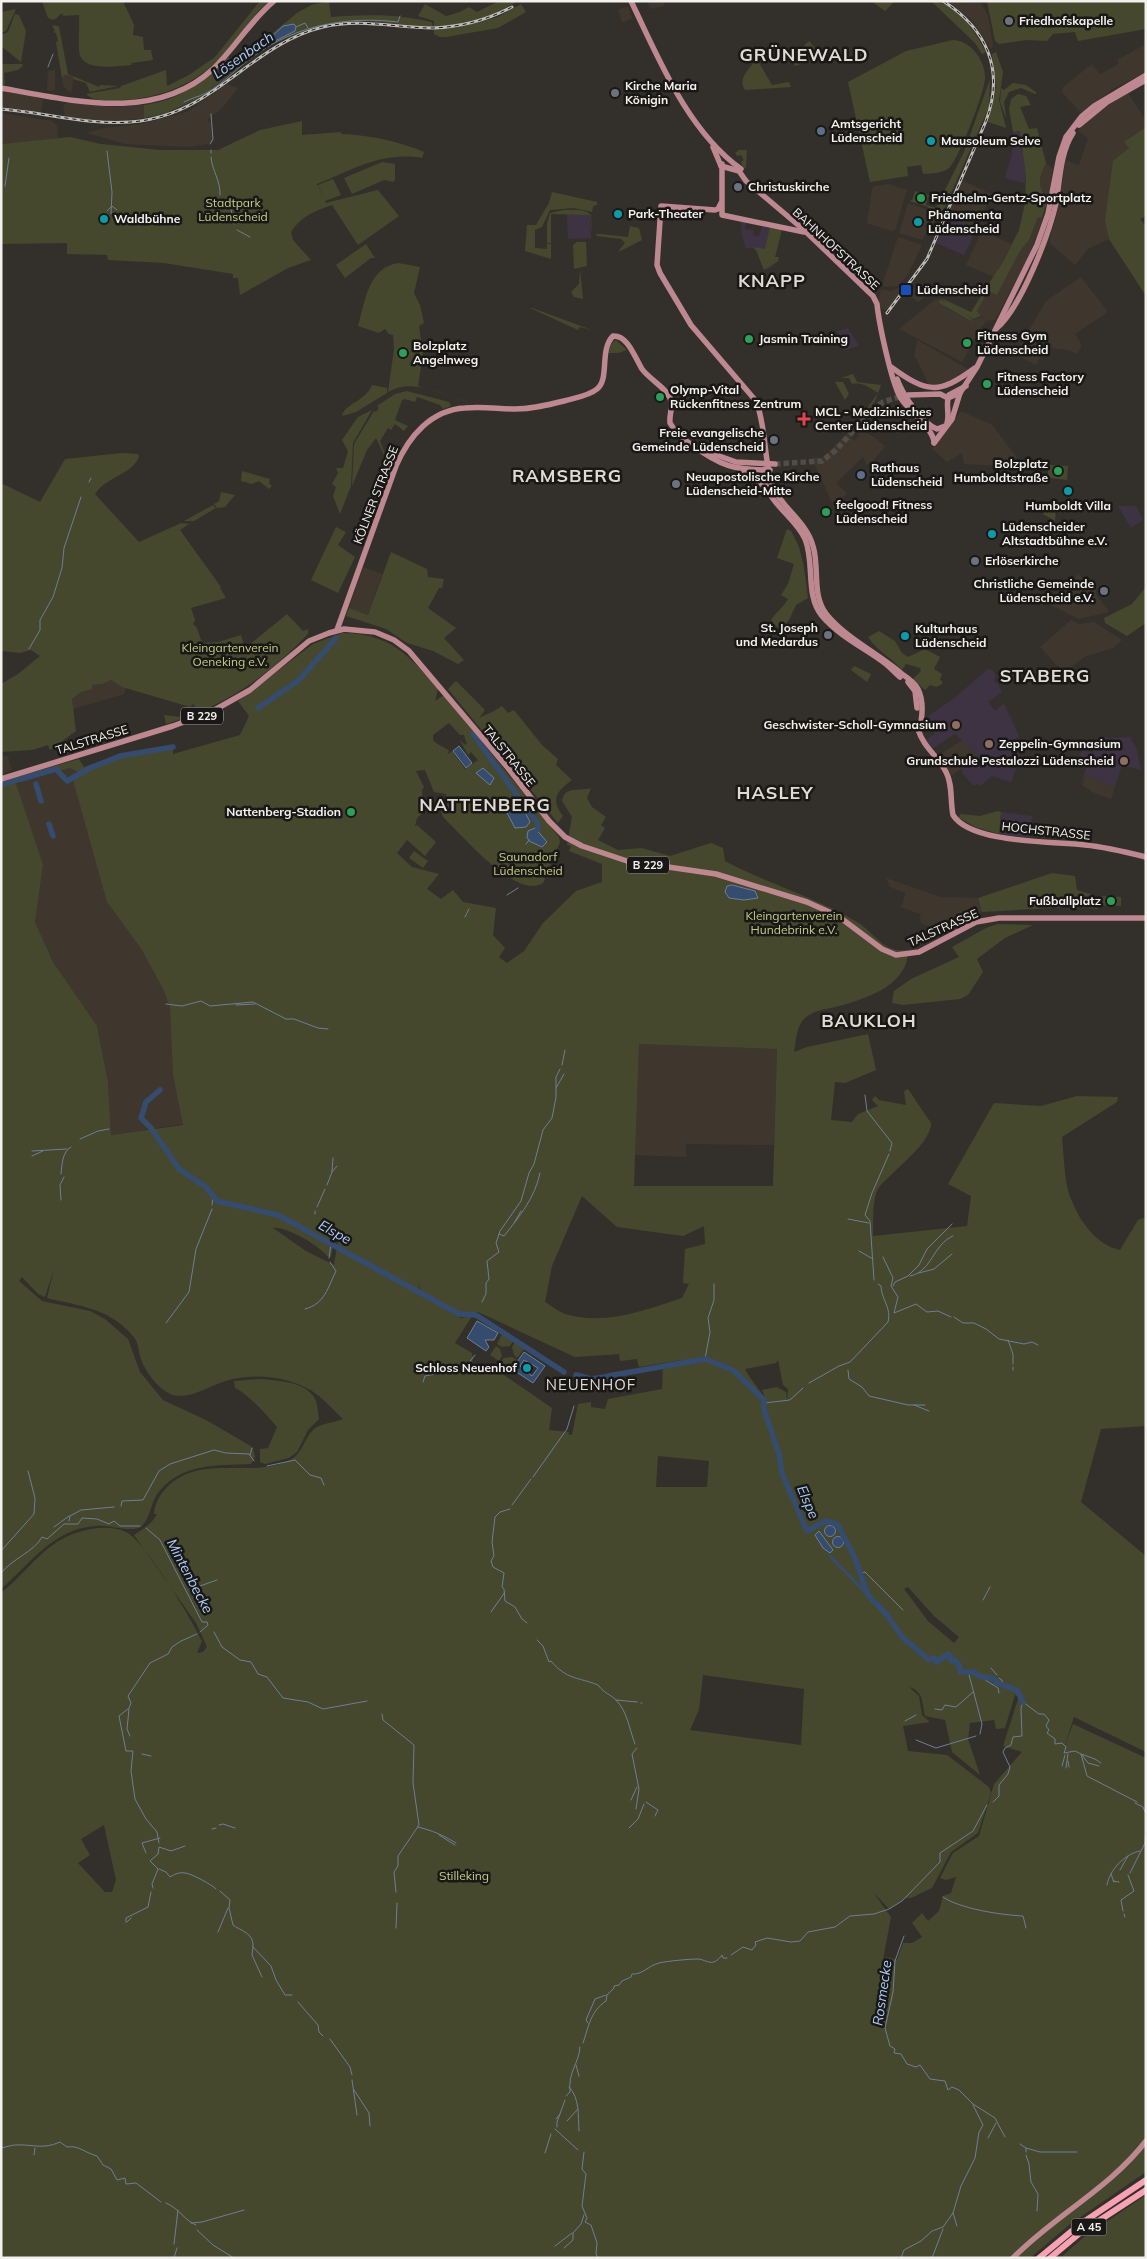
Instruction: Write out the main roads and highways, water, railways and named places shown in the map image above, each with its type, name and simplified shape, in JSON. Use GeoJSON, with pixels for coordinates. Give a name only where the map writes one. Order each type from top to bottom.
{"type":"FeatureCollection","features":[{"type":"Feature","properties":{"kind":"highway","name":"A 45"},"geometry":{"type":"LineString","coordinates":[[1039,2258],[1079,2226],[1146,2180]]}},
{"type":"Feature","properties":{"kind":"highway","name":"A 45"},"geometry":{"type":"LineString","coordinates":[[1050,2258],[1080,2233],[1146,2190]]}},
{"type":"Feature","properties":{"kind":"main road"},"geometry":{"type":"LineString","coordinates":[[1,88],[103,103],[131,104],[154,100],[186,88],[212,70],[258,15],[274,1]]}},
{"type":"Feature","properties":{"kind":"main road"},"geometry":{"type":"LineString","coordinates":[[631,1],[680,96],[711,142],[721,166],[741,173]]}},
{"type":"Feature","properties":{"kind":"main road"},"geometry":{"type":"LineString","coordinates":[[1136,83],[1146,75]]}},
{"type":"Feature","properties":{"kind":"main road"},"geometry":{"type":"LineString","coordinates":[[932,435],[940,434],[952,419],[960,393],[977,367],[997,328],[1004,322],[1011,310],[1041,244],[1054,201],[1059,166],[1074,132],[1106,100],[1136,83],[1146,80]]}},
{"type":"Feature","properties":{"kind":"main road","name":"BAHNHOFSTRASSE"},"geometry":{"type":"LineString","coordinates":[[711,142],[723,155],[742,170],[748,182]]}},
{"type":"Feature","properties":{"kind":"main road"},"geometry":{"type":"LineString","coordinates":[[723,155],[721,166],[722,215],[806,232]]}},
{"type":"Feature","properties":{"kind":"main road"},"geometry":{"type":"LineString","coordinates":[[722,176],[729,171],[741,173]]}},
{"type":"Feature","properties":{"kind":"main road","name":"BAHNHOFSTRASSE"},"geometry":{"type":"LineString","coordinates":[[741,173],[748,182],[806,232],[876,300],[895,387],[902,400],[932,435],[934,443],[940,434]]}},
{"type":"Feature","properties":{"kind":"main road"},"geometry":{"type":"LineString","coordinates":[[721,203],[718,209],[714,210],[661,206],[657,265],[691,325],[732,370],[756,401],[762,424],[767,468],[766,487]]}},
{"type":"Feature","properties":{"kind":"main road"},"geometry":{"type":"LineString","coordinates":[[790,228],[794,226],[792,221]]}},
{"type":"Feature","properties":{"kind":"main road","name":"KÖLNER STRASSE"},"geometry":{"type":"LineString","coordinates":[[337,630],[403,449],[417,430],[440,415],[463,408],[515,409],[544,406],[595,391],[602,380],[604,356],[609,342],[611,337],[615,335],[625,341],[644,372],[669,396],[671,403],[670,424],[683,438],[714,461],[739,468],[767,468]]}},
{"type":"Feature","properties":{"kind":"main road"},"geometry":{"type":"LineString","coordinates":[[891,367],[910,382],[934,387],[955,382],[977,367]]}},
{"type":"Feature","properties":{"kind":"main road","name":"BAHNHOFSTRASSE"},"geometry":{"type":"LineString","coordinates":[[893,374],[912,406],[932,426],[937,429],[947,425]]}},
{"type":"Feature","properties":{"kind":"main road"},"geometry":{"type":"LineString","coordinates":[[950,395],[966,386]]}},
{"type":"Feature","properties":{"kind":"main road"},"geometry":{"type":"LineString","coordinates":[[908,394],[950,395],[960,393]]}},
{"type":"Feature","properties":{"kind":"main road"},"geometry":{"type":"LineString","coordinates":[[947,425],[950,415],[950,395]]}},
{"type":"Feature","properties":{"kind":"main road","name":"KÖLNER STRASSE"},"geometry":{"type":"LineString","coordinates":[[695,447],[732,460],[767,468]]}},
{"type":"Feature","properties":{"kind":"main road"},"geometry":{"type":"LineString","coordinates":[[767,468],[775,464]]}},
{"type":"Feature","properties":{"kind":"main road"},"geometry":{"type":"LineString","coordinates":[[739,468],[766,487],[772,498],[796,525],[805,539],[809,552],[814,598],[819,612],[852,643],[884,662],[910,684],[916,696],[919,721]]}},
{"type":"Feature","properties":{"kind":"main road"},"geometry":{"type":"LineString","coordinates":[[767,468],[773,488],[811,539],[814,550],[817,592],[826,613],[835,624],[890,662],[915,685],[921,696],[919,721]]}},
{"type":"Feature","properties":{"kind":"main road","name":"TALSTRASSE"},"geometry":{"type":"LineString","coordinates":[[1,779],[202,716],[250,690],[309,641],[337,630],[357,629],[375,632],[404,647],[508,768],[549,821],[570,840],[596,852],[644,864],[716,874],[807,902],[838,916],[882,949],[896,955],[919,952],[976,922],[999,918],[1146,918]]}},
{"type":"Feature","properties":{"kind":"main road","name":"HOCHSTRASSE"},"geometry":{"type":"LineString","coordinates":[[919,721],[922,741],[946,772],[950,786],[952,813],[963,825],[1006,838],[1087,845],[1146,857]]}},
{"type":"Feature","properties":{"kind":"main road"},"geometry":{"type":"LineString","coordinates":[[1013,2258],[1034,2238],[1120,2172],[1146,2141]]}},
{"type":"Feature","properties":{"kind":"water"},"geometry":{"type":"Polygon","coordinates":[[[294,24],[296,27],[295,31],[271,43],[269,39],[283,26],[294,24]]]}},
{"type":"Feature","properties":{"kind":"water"},"geometry":{"type":"Polygon","coordinates":[[[459,746],[472,763],[466,768],[453,751],[459,746]]]}},
{"type":"Feature","properties":{"kind":"water"},"geometry":{"type":"Polygon","coordinates":[[[483,768],[494,778],[490,785],[476,773],[483,768]]]}},
{"type":"Feature","properties":{"kind":"water"},"geometry":{"type":"Polygon","coordinates":[[[511,799],[520,802],[530,822],[526,827],[515,828],[505,809],[511,799]]]}},
{"type":"Feature","properties":{"kind":"water"},"geometry":{"type":"Polygon","coordinates":[[[535,828],[547,842],[542,847],[529,841],[527,837],[528,831],[535,828]]]}},
{"type":"Feature","properties":{"kind":"water"},"geometry":{"type":"Polygon","coordinates":[[[732,885],[755,891],[758,898],[744,900],[729,898],[725,892],[727,886],[732,885]]]}},
{"type":"Feature","properties":{"kind":"water"},"geometry":{"type":"Polygon","coordinates":[[[477,1321],[498,1333],[494,1340],[485,1340],[489,1347],[486,1351],[467,1338],[477,1321]]]}},
{"type":"Feature","properties":{"kind":"water"},"geometry":{"type":"Polygon","coordinates":[[[524,1352],[545,1366],[533,1383],[512,1369],[524,1352]],[[524,1360],[520,1366],[532,1376],[538,1368],[524,1360]]]}},
{"type":"Feature","properties":{"kind":"water"},"geometry":{"type":"Polygon","coordinates":[[[830,1525],[836,1531],[830,1537],[824,1531],[830,1525]]]}},
{"type":"Feature","properties":{"kind":"water"},"geometry":{"type":"Polygon","coordinates":[[[819,1531],[833,1550],[830,1553],[823,1548],[815,1535],[819,1531]]]}},
{"type":"Feature","properties":{"kind":"water"},"geometry":{"type":"Polygon","coordinates":[[[838,1536],[844,1542],[838,1548],[832,1542],[838,1536]]]}},
{"type":"Feature","properties":{"kind":"waterway","name":"Lösenbach"},"geometry":{"type":"LineString","coordinates":[[184,102],[213,89],[255,55],[288,36],[323,25],[341,22],[360,20],[398,22],[400,16]]}},
{"type":"Feature","properties":{"kind":"waterway"},"geometry":{"type":"LineString","coordinates":[[296,27],[305,23],[308,28]]}},
{"type":"Feature","properties":{"kind":"waterway"},"geometry":{"type":"LineString","coordinates":[[48,67],[53,54]]}},
{"type":"Feature","properties":{"kind":"waterway"},"geometry":{"type":"LineString","coordinates":[[210,144],[213,139],[211,114]]}},
{"type":"Feature","properties":{"kind":"waterway"},"geometry":{"type":"LineString","coordinates":[[107,151],[112,192],[111,214]]}},
{"type":"Feature","properties":{"kind":"waterway"},"geometry":{"type":"LineString","coordinates":[[211,157],[220,195]]}},
{"type":"Feature","properties":{"kind":"waterway"},"geometry":{"type":"LineString","coordinates":[[5,186],[9,158]]}},
{"type":"Feature","properties":{"kind":"waterway"},"geometry":{"type":"LineString","coordinates":[[230,205],[234,224]]}},
{"type":"Feature","properties":{"kind":"waterway"},"geometry":{"type":"LineString","coordinates":[[107,211],[112,206],[117,210]]}},
{"type":"Feature","properties":{"kind":"waterway"},"geometry":{"type":"LineString","coordinates":[[237,230],[250,237]]}},
{"type":"Feature","properties":{"kind":"waterway"},"geometry":{"type":"LineString","coordinates":[[89,482],[91,478]]}},
{"type":"Feature","properties":{"kind":"waterway"},"geometry":{"type":"LineString","coordinates":[[29,649],[40,630],[40,620],[53,597],[62,568],[64,548],[81,497]]}},
{"type":"Feature","properties":{"kind":"waterway"},"geometry":{"type":"LineString","coordinates":[[258,708],[299,680],[336,638]]}},
{"type":"Feature","properties":{"kind":"waterway"},"geometry":{"type":"LineString","coordinates":[[310,668],[312,662]]}},
{"type":"Feature","properties":{"kind":"waterway"},"geometry":{"type":"LineString","coordinates":[[473,734],[538,824],[538,829]]}},
{"type":"Feature","properties":{"kind":"waterway"},"geometry":{"type":"LineString","coordinates":[[21,779],[56,769],[67,781],[90,768],[120,756],[173,747]]}},
{"type":"Feature","properties":{"kind":"waterway","name":"Elspe"},"geometry":{"type":"LineString","coordinates":[[1,785],[17,780]]}},
{"type":"Feature","properties":{"kind":"waterway","name":"Elspe"},"geometry":{"type":"LineString","coordinates":[[36,784],[41,801]]}},
{"type":"Feature","properties":{"kind":"waterway","name":"Elspe"},"geometry":{"type":"LineString","coordinates":[[49,824],[53,836]]}},
{"type":"Feature","properties":{"kind":"waterway"},"geometry":{"type":"LineString","coordinates":[[526,844],[529,840]]}},
{"type":"Feature","properties":{"kind":"waterway"},"geometry":{"type":"LineString","coordinates":[[507,895],[518,888]]}},
{"type":"Feature","properties":{"kind":"waterway"},"geometry":{"type":"LineString","coordinates":[[465,917],[469,909]]}},
{"type":"Feature","properties":{"kind":"waterway"},"geometry":{"type":"LineString","coordinates":[[166,1004],[182,1006],[201,1001],[210,1006],[253,1002],[286,1019],[294,1019],[318,1028],[328,1029]]}},
{"type":"Feature","properties":{"kind":"waterway"},"geometry":{"type":"LineString","coordinates":[[236,1005],[255,1004]]}},
{"type":"Feature","properties":{"kind":"waterway"},"geometry":{"type":"LineString","coordinates":[[562,1065],[565,1050]]}},
{"type":"Feature","properties":{"kind":"waterway"},"geometry":{"type":"LineString","coordinates":[[482,1302],[486,1294],[486,1283],[489,1279],[487,1261],[499,1252],[496,1243],[500,1231],[521,1201],[543,1130],[552,1118],[556,1097],[556,1077],[560,1069]]}},
{"type":"Feature","properties":{"kind":"waterway"},"geometry":{"type":"LineString","coordinates":[[556,1088],[564,1074]]}},
{"type":"Feature","properties":{"kind":"waterway","name":"Elspe"},"geometry":{"type":"LineString","coordinates":[[160,1090],[146,1102],[141,1118],[151,1128],[179,1169],[207,1188],[217,1201],[278,1215],[459,1314],[476,1315],[564,1372]]}},
{"type":"Feature","properties":{"kind":"waterway"},"geometry":{"type":"LineString","coordinates":[[865,1095],[867,1111],[892,1143],[890,1151]]}},
{"type":"Feature","properties":{"kind":"waterway"},"geometry":{"type":"LineString","coordinates":[[80,1139],[98,1131],[109,1129]]}},
{"type":"Feature","properties":{"kind":"waterway"},"geometry":{"type":"LineString","coordinates":[[61,1174],[64,1155],[71,1147]]}},
{"type":"Feature","properties":{"kind":"waterway"},"geometry":{"type":"LineString","coordinates":[[32,1151],[67,1149]]}},
{"type":"Feature","properties":{"kind":"waterway"},"geometry":{"type":"LineString","coordinates":[[32,1156],[43,1151]]}},
{"type":"Feature","properties":{"kind":"waterway"},"geometry":{"type":"LineString","coordinates":[[874,1280],[870,1221],[865,1215],[872,1193],[889,1154]]}},
{"type":"Feature","properties":{"kind":"waterway"},"geometry":{"type":"LineString","coordinates":[[332,1172],[333,1158]]}},
{"type":"Feature","properties":{"kind":"waterway"},"geometry":{"type":"LineString","coordinates":[[327,1185],[332,1172],[337,1166]]}},
{"type":"Feature","properties":{"kind":"waterway"},"geometry":{"type":"LineString","coordinates":[[499,1234],[504,1236],[526,1207],[538,1182],[540,1173]]}},
{"type":"Feature","properties":{"kind":"waterway"},"geometry":{"type":"LineString","coordinates":[[61,1200],[60,1185],[64,1177]]}},
{"type":"Feature","properties":{"kind":"waterway"},"geometry":{"type":"LineString","coordinates":[[317,1207],[325,1189]]}},
{"type":"Feature","properties":{"kind":"waterway","name":"Elspe"},"geometry":{"type":"LineString","coordinates":[[212,1205],[213,1195]]}},
{"type":"Feature","properties":{"kind":"waterway"},"geometry":{"type":"LineString","coordinates":[[166,1323],[189,1292],[196,1249],[212,1209]]}},
{"type":"Feature","properties":{"kind":"waterway"},"geometry":{"type":"LineString","coordinates":[[514,1223],[521,1211]]}},
{"type":"Feature","properties":{"kind":"waterway"},"geometry":{"type":"LineString","coordinates":[[848,1219],[869,1223]]}},
{"type":"Feature","properties":{"kind":"waterway"},"geometry":{"type":"LineString","coordinates":[[893,1286],[895,1282],[908,1276],[919,1265],[927,1249],[952,1224]]}},
{"type":"Feature","properties":{"kind":"waterway"},"geometry":{"type":"LineString","coordinates":[[910,1276],[923,1269],[941,1245],[953,1236]]}},
{"type":"Feature","properties":{"kind":"waterway"},"geometry":{"type":"LineString","coordinates":[[329,1258],[331,1244]]}},
{"type":"Feature","properties":{"kind":"waterway"},"geometry":{"type":"LineString","coordinates":[[859,1251],[873,1259]]}},
{"type":"Feature","properties":{"kind":"waterway"},"geometry":{"type":"LineString","coordinates":[[919,1273],[934,1269],[952,1254]]}},
{"type":"Feature","properties":{"kind":"waterway"},"geometry":{"type":"LineString","coordinates":[[883,1257],[893,1278],[891,1286],[898,1297],[894,1313],[916,1304],[927,1312],[938,1311],[951,1317]]}},
{"type":"Feature","properties":{"kind":"waterway"},"geometry":{"type":"LineString","coordinates":[[305,1309],[317,1303],[328,1289],[336,1271],[330,1262]]}},
{"type":"Feature","properties":{"kind":"waterway"},"geometry":{"type":"LineString","coordinates":[[705,1359],[710,1332],[708,1318],[714,1300],[714,1284]]}},
{"type":"Feature","properties":{"kind":"waterway"},"geometry":{"type":"LineString","coordinates":[[809,1383],[850,1362],[888,1322],[888,1308],[881,1291],[881,1286],[878,1284]]}},
{"type":"Feature","properties":{"kind":"waterway"},"geometry":{"type":"LineString","coordinates":[[954,1317],[963,1323],[974,1323],[999,1339],[1024,1344],[1032,1342],[1038,1345]]}},
{"type":"Feature","properties":{"kind":"waterway"},"geometry":{"type":"LineString","coordinates":[[1008,1340],[1013,1354],[1013,1364]]}},
{"type":"Feature","properties":{"kind":"waterway"},"geometry":{"type":"LineString","coordinates":[[468,1364],[475,1355]]}},
{"type":"Feature","properties":{"kind":"waterway","name":"Elspe"},"geometry":{"type":"LineString","coordinates":[[608,1376],[705,1359],[733,1370],[764,1400],[764,1409],[779,1454],[782,1473],[807,1531],[826,1521],[837,1524],[854,1556],[868,1595],[887,1615],[902,1637],[929,1660],[934,1658],[937,1662],[948,1654],[951,1657],[951,1661],[955,1660],[959,1665],[960,1672],[974,1672],[979,1676],[994,1679],[997,1683],[1017,1690],[1023,1702]]}},
{"type":"Feature","properties":{"kind":"waterway"},"geometry":{"type":"LineString","coordinates":[[423,1382],[425,1376],[466,1368]]}},
{"type":"Feature","properties":{"kind":"waterway"},"geometry":{"type":"LineString","coordinates":[[848,1370],[849,1379],[862,1387],[869,1396],[908,1405],[925,1405]]}},
{"type":"Feature","properties":{"kind":"waterway","name":"Elspe"},"geometry":{"type":"LineString","coordinates":[[576,1375],[591,1379],[605,1377]]}},
{"type":"Feature","properties":{"kind":"waterway"},"geometry":{"type":"LineString","coordinates":[[764,1403],[790,1400],[803,1388]]}},
{"type":"Feature","properties":{"kind":"waterway"},"geometry":{"type":"LineString","coordinates":[[914,1405],[929,1411]]}},
{"type":"Feature","properties":{"kind":"waterway"},"geometry":{"type":"LineString","coordinates":[[533,1477],[567,1429],[574,1406]]}},
{"type":"Feature","properties":{"kind":"waterway"},"geometry":{"type":"LineString","coordinates":[[250,1455],[252,1448]]}},
{"type":"Feature","properties":{"kind":"waterway"},"geometry":{"type":"LineString","coordinates":[[121,1506],[122,1501],[143,1500],[159,1471],[170,1464],[214,1450],[226,1453],[249,1454],[254,1461]]}},
{"type":"Feature","properties":{"kind":"waterway"},"geometry":{"type":"LineString","coordinates":[[267,1466],[295,1460],[310,1475],[321,1478],[324,1485]]}},
{"type":"Feature","properties":{"kind":"waterway"},"geometry":{"type":"LineString","coordinates":[[1,1551],[34,1514],[35,1498],[28,1471]]}},
{"type":"Feature","properties":{"kind":"waterway"},"geometry":{"type":"LineString","coordinates":[[512,1505],[531,1479]]}},
{"type":"Feature","properties":{"kind":"waterway"},"geometry":{"type":"LineString","coordinates":[[69,1521],[70,1516],[81,1510],[114,1507]]}},
{"type":"Feature","properties":{"kind":"waterway"},"geometry":{"type":"LineString","coordinates":[[510,1509],[500,1512],[495,1517],[492,1542],[494,1556],[491,1561],[493,1567],[504,1573],[502,1587],[504,1589],[505,1601],[515,1607],[522,1619],[527,1623]]}},
{"type":"Feature","properties":{"kind":"waterway","name":"Mintenbecke"},"geometry":{"type":"LineString","coordinates":[[54,1527],[69,1516]]}},
{"type":"Feature","properties":{"kind":"waterway","name":"Mintenbecke"},"geometry":{"type":"LineString","coordinates":[[1,1573],[11,1563],[34,1547],[42,1537],[47,1539],[64,1524],[78,1524],[82,1518],[97,1519],[109,1524],[114,1521],[120,1526],[140,1526]]}},
{"type":"Feature","properties":{"kind":"waterway","name":"Mintenbecke"},"geometry":{"type":"LineString","coordinates":[[146,1528],[160,1540],[202,1622],[207,1622],[208,1625],[200,1632]]}},
{"type":"Feature","properties":{"kind":"waterway"},"geometry":{"type":"LineString","coordinates":[[830,1556],[868,1595]]}},
{"type":"Feature","properties":{"kind":"waterway"},"geometry":{"type":"LineString","coordinates":[[861,1573],[865,1572],[903,1610]]}},
{"type":"Feature","properties":{"kind":"waterway"},"geometry":{"type":"LineString","coordinates":[[200,1586],[217,1580]]}},
{"type":"Feature","properties":{"kind":"waterway"},"geometry":{"type":"LineString","coordinates":[[983,1600],[990,1587]]}},
{"type":"Feature","properties":{"kind":"waterway"},"geometry":{"type":"LineString","coordinates":[[491,1612],[505,1592]]}},
{"type":"Feature","properties":{"kind":"waterway"},"geometry":{"type":"LineString","coordinates":[[214,1632],[222,1647],[240,1660],[251,1662],[258,1674],[267,1677],[283,1698],[308,1702],[323,1709],[367,1701]]}},
{"type":"Feature","properties":{"kind":"waterway","name":"Mintenbecke"},"geometry":{"type":"LineString","coordinates":[[159,1843],[157,1832],[146,1819],[135,1799],[131,1771],[133,1751],[126,1751],[119,1716],[129,1708],[131,1703],[128,1696],[150,1663],[168,1654],[172,1647],[181,1641],[197,1634]]}},
{"type":"Feature","properties":{"kind":"waterway"},"geometry":{"type":"LineString","coordinates":[[537,1640],[543,1646],[549,1662],[551,1661],[568,1675],[598,1685],[620,1704],[635,1744]]}},
{"type":"Feature","properties":{"kind":"waterway"},"geometry":{"type":"LineString","coordinates":[[991,1668],[997,1675]]}},
{"type":"Feature","properties":{"kind":"waterway"},"geometry":{"type":"LineString","coordinates":[[968,1671],[982,1724],[980,1734]]}},
{"type":"Feature","properties":{"kind":"waterway"},"geometry":{"type":"LineString","coordinates":[[979,1676],[998,1688],[999,1693]]}},
{"type":"Feature","properties":{"kind":"waterway"},"geometry":{"type":"LineString","coordinates":[[999,1678],[1002,1680],[1002,1684]]}},
{"type":"Feature","properties":{"kind":"waterway"},"geometry":{"type":"LineString","coordinates":[[935,1709],[942,1710],[945,1705],[956,1707],[973,1692]]}},
{"type":"Feature","properties":{"kind":"waterway"},"geometry":{"type":"LineString","coordinates":[[616,1700],[637,1702]]}},
{"type":"Feature","properties":{"kind":"waterway"},"geometry":{"type":"LineString","coordinates":[[993,1802],[999,1796],[999,1785],[1008,1774],[1010,1767],[1003,1752],[1005,1748],[1011,1745],[1013,1737],[1022,1736],[1021,1708],[1023,1702],[1039,1714],[1044,1714],[1049,1720],[1046,1726],[1049,1730],[1047,1733],[1055,1739],[1055,1744],[1062,1743],[1066,1747],[1064,1753],[1075,1751],[1081,1754],[1087,1776],[1137,1802]]}},
{"type":"Feature","properties":{"kind":"waterway"},"geometry":{"type":"LineString","coordinates":[[129,1709],[127,1729],[130,1736]]}},
{"type":"Feature","properties":{"kind":"waterway"},"geometry":{"type":"LineString","coordinates":[[382,1714],[383,1720],[414,1745],[413,1783],[419,1825],[398,1856],[398,1866],[394,1872],[396,1892]]}},
{"type":"Feature","properties":{"kind":"waterway"},"geometry":{"type":"LineString","coordinates":[[905,1721],[916,1715]]}},
{"type":"Feature","properties":{"kind":"waterway"},"geometry":{"type":"LineString","coordinates":[[916,1740],[936,1748],[976,1736]]}},
{"type":"Feature","properties":{"kind":"waterway"},"geometry":{"type":"LineString","coordinates":[[636,1809],[639,1789],[632,1754],[637,1748]]}},
{"type":"Feature","properties":{"kind":"waterway"},"geometry":{"type":"LineString","coordinates":[[142,1754],[151,1756]]}},
{"type":"Feature","properties":{"kind":"waterway"},"geometry":{"type":"LineString","coordinates":[[1066,1768],[1068,1754]]}},
{"type":"Feature","properties":{"kind":"waterway"},"geometry":{"type":"LineString","coordinates":[[1081,1754],[1101,1763]]}},
{"type":"Feature","properties":{"kind":"waterway"},"geometry":{"type":"LineString","coordinates":[[1062,1766],[1065,1755]]}},
{"type":"Feature","properties":{"kind":"waterway"},"geometry":{"type":"LineString","coordinates":[[1082,1755],[1088,1763],[1099,1766]]}},
{"type":"Feature","properties":{"kind":"waterway"},"geometry":{"type":"LineString","coordinates":[[1068,1761],[1069,1767]]}},
{"type":"Feature","properties":{"kind":"waterway"},"geometry":{"type":"LineString","coordinates":[[631,1800],[637,1787]]}},
{"type":"Feature","properties":{"kind":"waterway"},"geometry":{"type":"LineString","coordinates":[[646,1802],[658,1810],[655,1816]]}},
{"type":"Feature","properties":{"kind":"waterway"},"geometry":{"type":"LineString","coordinates":[[1135,1803],[1143,1807],[1145,1812]]}},
{"type":"Feature","properties":{"kind":"waterway"},"geometry":{"type":"LineString","coordinates":[[629,1828],[638,1819],[644,1804]]}},
{"type":"Feature","properties":{"kind":"waterway"},"geometry":{"type":"LineString","coordinates":[[731,1955],[743,1947],[752,1950],[756,1945],[755,1942],[767,1938],[791,1942],[800,1941],[808,1932],[835,1927],[850,1916],[874,1914],[889,1909],[902,1901],[940,1862],[940,1853],[973,1831],[987,1805]]}},
{"type":"Feature","properties":{"kind":"waterway"},"geometry":{"type":"LineString","coordinates":[[219,1825],[223,1824],[235,1828]]}},
{"type":"Feature","properties":{"kind":"waterway"},"geometry":{"type":"LineString","coordinates":[[418,1827],[437,1833],[456,1843]]}},
{"type":"Feature","properties":{"kind":"waterway"},"geometry":{"type":"LineString","coordinates":[[1130,1873],[1145,1843],[1146,1827]]}},
{"type":"Feature","properties":{"kind":"waterway"},"geometry":{"type":"LineString","coordinates":[[212,1829],[216,1828]]}},
{"type":"Feature","properties":{"kind":"waterway"},"geometry":{"type":"LineString","coordinates":[[439,1835],[455,1845]]}},
{"type":"Feature","properties":{"kind":"waterway"},"geometry":{"type":"LineString","coordinates":[[146,1853],[142,1843],[160,1838]]}},
{"type":"Feature","properties":{"kind":"waterway"},"geometry":{"type":"LineString","coordinates":[[153,1888],[152,1884],[158,1869],[150,1861],[158,1854],[159,1847],[171,1851],[185,1846]]}},
{"type":"Feature","properties":{"kind":"waterway"},"geometry":{"type":"LineString","coordinates":[[1107,1885],[1111,1874],[1118,1864],[1128,1856],[1140,1851]]}},
{"type":"Feature","properties":{"kind":"waterway"},"geometry":{"type":"LineString","coordinates":[[1120,1870],[1128,1856]]}},
{"type":"Feature","properties":{"kind":"waterway"},"geometry":{"type":"LineString","coordinates":[[159,1869],[166,1872],[170,1877],[179,1873],[188,1874],[216,1889]]}},
{"type":"Feature","properties":{"kind":"waterway"},"geometry":{"type":"LineString","coordinates":[[1111,1874],[1114,1882]]}},
{"type":"Feature","properties":{"kind":"waterway"},"geometry":{"type":"LineString","coordinates":[[1123,1911],[1121,1900],[1134,1891],[1128,1875]]}},
{"type":"Feature","properties":{"kind":"waterway"},"geometry":{"type":"LineString","coordinates":[[1113,1881],[1119,1882]]}},
{"type":"Feature","properties":{"kind":"waterway"},"geometry":{"type":"LineString","coordinates":[[220,1891],[230,1900],[229,1908],[233,1925],[249,1935],[253,1942],[253,1947],[271,1966],[276,1980],[285,1995],[292,1995]]}},
{"type":"Feature","properties":{"kind":"waterway"},"geometry":{"type":"LineString","coordinates":[[126,1922],[126,1918],[148,1907],[151,1892]]}},
{"type":"Feature","properties":{"kind":"waterway"},"geometry":{"type":"LineString","coordinates":[[943,1897],[970,1908],[993,1913],[1023,1916],[1026,1928]]}},
{"type":"Feature","properties":{"kind":"waterway"},"geometry":{"type":"LineString","coordinates":[[396,1928],[397,1903]]}},
{"type":"Feature","properties":{"kind":"waterway"},"geometry":{"type":"LineString","coordinates":[[218,1932],[228,1908]]}},
{"type":"Feature","properties":{"kind":"waterway"},"geometry":{"type":"LineString","coordinates":[[127,1922],[131,1918]]}},
{"type":"Feature","properties":{"kind":"waterway","name":"Rosmecke"},"geometry":{"type":"LineString","coordinates":[[904,1936],[895,1961],[893,1992],[885,2028],[890,2046],[895,2049],[894,2053],[901,2054],[907,2064],[916,2067],[920,2065],[930,2079],[945,2081],[948,2090],[952,2087],[959,2090],[973,2104],[995,2118],[1005,2137]]}},
{"type":"Feature","properties":{"kind":"waterway"},"geometry":{"type":"LineString","coordinates":[[253,1947],[252,1955],[262,1977]]}},
{"type":"Feature","properties":{"kind":"waterway"},"geometry":{"type":"LineString","coordinates":[[583,2043],[596,2010],[606,2001],[607,1995],[614,1986],[619,1985],[622,1981],[631,1977],[632,1974],[639,1973],[655,1964],[663,1962],[698,1959],[713,1962],[722,1955],[723,1958],[727,1958]]}},
{"type":"Feature","properties":{"kind":"waterway"},"geometry":{"type":"LineString","coordinates":[[588,2023],[586,2020],[595,1999],[606,1995]]}},
{"type":"Feature","properties":{"kind":"waterway"},"geometry":{"type":"LineString","coordinates":[[298,2002],[318,2025],[319,2032],[323,2036]]}},
{"type":"Feature","properties":{"kind":"waterway"},"geometry":{"type":"LineString","coordinates":[[330,2039],[350,2067],[352,2075]]}},
{"type":"Feature","properties":{"kind":"waterway"},"geometry":{"type":"LineString","coordinates":[[566,2096],[570,2092],[572,2073],[580,2047]]}},
{"type":"Feature","properties":{"kind":"waterway"},"geometry":{"type":"LineString","coordinates":[[576,2065],[579,2076]]}},
{"type":"Feature","properties":{"kind":"waterway"},"geometry":{"type":"LineString","coordinates":[[352,2080],[357,2115]]}},
{"type":"Feature","properties":{"kind":"waterway"},"geometry":{"type":"LineString","coordinates":[[569,2087],[573,2091],[577,2102],[579,2131]]}},
{"type":"Feature","properties":{"kind":"waterway"},"geometry":{"type":"LineString","coordinates":[[354,2090],[369,2113],[370,2126]]}},
{"type":"Feature","properties":{"kind":"waterway"},"geometry":{"type":"LineString","coordinates":[[557,2127],[565,2100]]}},
{"type":"Feature","properties":{"kind":"waterway"},"geometry":{"type":"LineString","coordinates":[[901,2258],[904,2250],[921,2241],[932,2231],[943,2227],[953,2213],[961,2186],[975,2158],[979,2132],[983,2125],[973,2105]]}},
{"type":"Feature","properties":{"kind":"waterway"},"geometry":{"type":"LineString","coordinates":[[567,2121],[578,2109]]}},
{"type":"Feature","properties":{"kind":"waterway"},"geometry":{"type":"LineString","coordinates":[[556,2119],[560,2114]]}},
{"type":"Feature","properties":{"kind":"waterway"},"geometry":{"type":"LineString","coordinates":[[988,2138],[996,2123]]}},
{"type":"Feature","properties":{"kind":"waterway"},"geometry":{"type":"LineString","coordinates":[[555,2129],[578,2150]]}},
{"type":"Feature","properties":{"kind":"waterway"},"geometry":{"type":"LineString","coordinates":[[545,2153],[551,2134]]}},
{"type":"Feature","properties":{"kind":"waterway"},"geometry":{"type":"LineString","coordinates":[[1,2148],[14,2145],[48,2146],[60,2142],[67,2147],[79,2148],[97,2156],[103,2165],[111,2169],[117,2180],[125,2178],[126,2184],[136,2183],[161,2202]]}},
{"type":"Feature","properties":{"kind":"waterway","name":"Rosmecke"},"geometry":{"type":"LineString","coordinates":[[1020,2144],[1026,2148],[1026,2152]]}},
{"type":"Feature","properties":{"kind":"waterway"},"geometry":{"type":"LineString","coordinates":[[34,2155],[35,2148]]}},
{"type":"Feature","properties":{"kind":"waterway"},"geometry":{"type":"LineString","coordinates":[[1026,2148],[1040,2152],[1077,2152]]}},
{"type":"Feature","properties":{"kind":"waterway"},"geometry":{"type":"LineString","coordinates":[[584,2152],[582,2169],[586,2174],[582,2206],[587,2218],[585,2222],[591,2225],[597,2243],[596,2254],[598,2258]]}},
{"type":"Feature","properties":{"kind":"waterway","name":"Rosmecke"},"geometry":{"type":"LineString","coordinates":[[1026,2155],[1031,2182],[1038,2194],[1037,2211]]}},
{"type":"Feature","properties":{"kind":"waterway"},"geometry":{"type":"LineString","coordinates":[[166,2203],[196,2225]]}},
{"type":"Feature","properties":{"kind":"waterway"},"geometry":{"type":"LineString","coordinates":[[174,2244],[178,2210]]}},
{"type":"Feature","properties":{"kind":"waterway"},"geometry":{"type":"LineString","coordinates":[[191,2223],[202,2222],[244,2210]]}},
{"type":"Feature","properties":{"kind":"waterway"},"geometry":{"type":"LineString","coordinates":[[953,2213],[957,2226]]}},
{"type":"Feature","properties":{"kind":"waterway"},"geometry":{"type":"LineString","coordinates":[[564,2248],[573,2240],[573,2233],[581,2224],[584,2215]]}},
{"type":"Feature","properties":{"kind":"waterway"},"geometry":{"type":"LineString","coordinates":[[932,2258],[943,2229]]}},
{"type":"Feature","properties":{"kind":"waterway"},"geometry":{"type":"LineString","coordinates":[[197,2230],[213,2245],[234,2258]]}},
{"type":"Feature","properties":{"kind":"waterway"},"geometry":{"type":"LineString","coordinates":[[555,2246],[572,2233]]}},
{"type":"Feature","properties":{"kind":"waterway"},"geometry":{"type":"LineString","coordinates":[[174,2258],[177,2248]]}},
{"type":"Feature","properties":{"kind":"tunnel"},"geometry":{"type":"LineString","coordinates":[[775,464],[822,461],[836,450],[872,410],[883,402],[905,395]]}},
{"type":"Feature","properties":{"kind":"railway"},"geometry":{"type":"LineString","coordinates":[[887,313],[927,259],[986,121],[991,102],[992,68],[988,52],[971,24],[943,1]]}},
{"type":"Feature","properties":{"kind":"railway"},"geometry":{"type":"LineString","coordinates":[[1,109],[107,122],[132,122],[158,118],[183,108],[210,93],[277,46],[307,32],[337,24],[351,23],[419,28],[454,26],[493,16],[512,7]]}},
{"type":"Feature","properties":{"kind":"place","name":"Friedhofskapelle"},"geometry":{"type":"Point","coordinates":[1009,21]}},
{"type":"Feature","properties":{"kind":"place","name":"Kirche Maria Königin"},"geometry":{"type":"Point","coordinates":[615,93]}},
{"type":"Feature","properties":{"kind":"place","name":"Amtsgericht Lüdenscheid"},"geometry":{"type":"Point","coordinates":[821,131]}},
{"type":"Feature","properties":{"kind":"place","name":"Mausoleum Selve"},"geometry":{"type":"Point","coordinates":[931,141]}},
{"type":"Feature","properties":{"kind":"place","name":"Christuskirche"},"geometry":{"type":"Point","coordinates":[738,187]}},
{"type":"Feature","properties":{"kind":"place","name":"Friedhelm-Gentz-Sportplatz"},"geometry":{"type":"Point","coordinates":[921,198]}},
{"type":"Feature","properties":{"kind":"place","name":"Park-Theater"},"geometry":{"type":"Point","coordinates":[618,214]}},
{"type":"Feature","properties":{"kind":"place","name":"Waldbühne"},"geometry":{"type":"Point","coordinates":[104,219]}},
{"type":"Feature","properties":{"kind":"place","name":"Phänomenta Lüdenscheid"},"geometry":{"type":"Point","coordinates":[918,222]}},
{"type":"Feature","properties":{"kind":"place","name":"Lüdenscheid"},"geometry":{"type":"Point","coordinates":[906,290]}},
{"type":"Feature","properties":{"kind":"place","name":"Jasmin Training"},"geometry":{"type":"Point","coordinates":[749,339]}},
{"type":"Feature","properties":{"kind":"place","name":"Fitness Gym Lüdenscheid"},"geometry":{"type":"Point","coordinates":[967,343]}},
{"type":"Feature","properties":{"kind":"place","name":"Bolzplatz Angelnweg"},"geometry":{"type":"Point","coordinates":[403,353]}},
{"type":"Feature","properties":{"kind":"place","name":"Fitness Factory Lüdenscheid"},"geometry":{"type":"Point","coordinates":[987,384]}},
{"type":"Feature","properties":{"kind":"place","name":"Olymp-Vital Rückenfitness Zentrum"},"geometry":{"type":"Point","coordinates":[660,397]}},
{"type":"Feature","properties":{"kind":"place","name":"MCL - Medizinisches Center Lüdenscheid"},"geometry":{"type":"Point","coordinates":[804,419]}},
{"type":"Feature","properties":{"kind":"place","name":"Freie evangelische Gemeinde Lüdenscheid"},"geometry":{"type":"Point","coordinates":[774,440]}},
{"type":"Feature","properties":{"kind":"place","name":"Bolzplatz Humboldtstraße"},"geometry":{"type":"Point","coordinates":[1058,471]}},
{"type":"Feature","properties":{"kind":"place","name":"Rathaus Lüdenscheid"},"geometry":{"type":"Point","coordinates":[861,475]}},
{"type":"Feature","properties":{"kind":"place","name":"Neuapostolische Kirche Lüdenscheid-Mitte"},"geometry":{"type":"Point","coordinates":[676,484]}},
{"type":"Feature","properties":{"kind":"place","name":"Humboldt Villa"},"geometry":{"type":"Point","coordinates":[1068,491]}},
{"type":"Feature","properties":{"kind":"place","name":"feelgood! Fitness Lüdenscheid"},"geometry":{"type":"Point","coordinates":[826,512]}},
{"type":"Feature","properties":{"kind":"place","name":"Lüdenscheider Altstadtbühne e.V."},"geometry":{"type":"Point","coordinates":[992,534]}},
{"type":"Feature","properties":{"kind":"place","name":"Erlöserkirche"},"geometry":{"type":"Point","coordinates":[975,561]}},
{"type":"Feature","properties":{"kind":"place","name":"Christliche Gemeinde Lüdenscheid e.V."},"geometry":{"type":"Point","coordinates":[1104,591]}},
{"type":"Feature","properties":{"kind":"place","name":"St. Joseph und Medardus"},"geometry":{"type":"Point","coordinates":[828,635]}},
{"type":"Feature","properties":{"kind":"place","name":"Kulturhaus Lüdenscheid"},"geometry":{"type":"Point","coordinates":[905,636]}},
{"type":"Feature","properties":{"kind":"place","name":"Geschwister-Scholl-Gymnasium"},"geometry":{"type":"Point","coordinates":[956,725]}},
{"type":"Feature","properties":{"kind":"place","name":"Zeppelin-Gymnasium"},"geometry":{"type":"Point","coordinates":[989,744]}},
{"type":"Feature","properties":{"kind":"place","name":"Grundschule Pestalozzi Lüdenscheid"},"geometry":{"type":"Point","coordinates":[1124,761]}},
{"type":"Feature","properties":{"kind":"place","name":"Nattenberg-Stadion"},"geometry":{"type":"Point","coordinates":[351,812]}},
{"type":"Feature","properties":{"kind":"place","name":"Fußballplatz"},"geometry":{"type":"Point","coordinates":[1111,901]}},
{"type":"Feature","properties":{"kind":"place","name":"Schloss Neuenhof"},"geometry":{"type":"Point","coordinates":[527,1368]}},
{"type":"Feature","properties":{"kind":"district","name":"GRÜNEWALD"},"geometry":{"type":"Point","coordinates":[804,55]}},
{"type":"Feature","properties":{"kind":"district","name":"KNAPP"},"geometry":{"type":"Point","coordinates":[772,281]}},
{"type":"Feature","properties":{"kind":"district","name":"RAMSBERG"},"geometry":{"type":"Point","coordinates":[567,476]}},
{"type":"Feature","properties":{"kind":"district","name":"STABERG"},"geometry":{"type":"Point","coordinates":[1045,676]}},
{"type":"Feature","properties":{"kind":"district","name":"HASLEY"},"geometry":{"type":"Point","coordinates":[775,793]}},
{"type":"Feature","properties":{"kind":"district","name":"NATTENBERG"},"geometry":{"type":"Point","coordinates":[485,805]}},
{"type":"Feature","properties":{"kind":"district","name":"BAUKLOH"},"geometry":{"type":"Point","coordinates":[869,1021]}},
{"type":"Feature","properties":{"kind":"district","name":"NEUENHOF"},"geometry":{"type":"Point","coordinates":[591,1385]}},
{"type":"Feature","properties":{"kind":"park label","name":"Stadtpark Lüdenscheid"},"geometry":{"type":"Point","coordinates":[233,210]}},
{"type":"Feature","properties":{"kind":"park label","name":"Kleingartenverein Oeneking e.V."},"geometry":{"type":"Point","coordinates":[230,655]}},
{"type":"Feature","properties":{"kind":"park label","name":"Saunadorf Lüdenscheid"},"geometry":{"type":"Point","coordinates":[528,864]}},
{"type":"Feature","properties":{"kind":"park label","name":"Kleingartenverein Hundebrink e.V."},"geometry":{"type":"Point","coordinates":[794,923]}},
{"type":"Feature","properties":{"kind":"park label","name":"Stilleking"},"geometry":{"type":"Point","coordinates":[464,1876]}}]}
